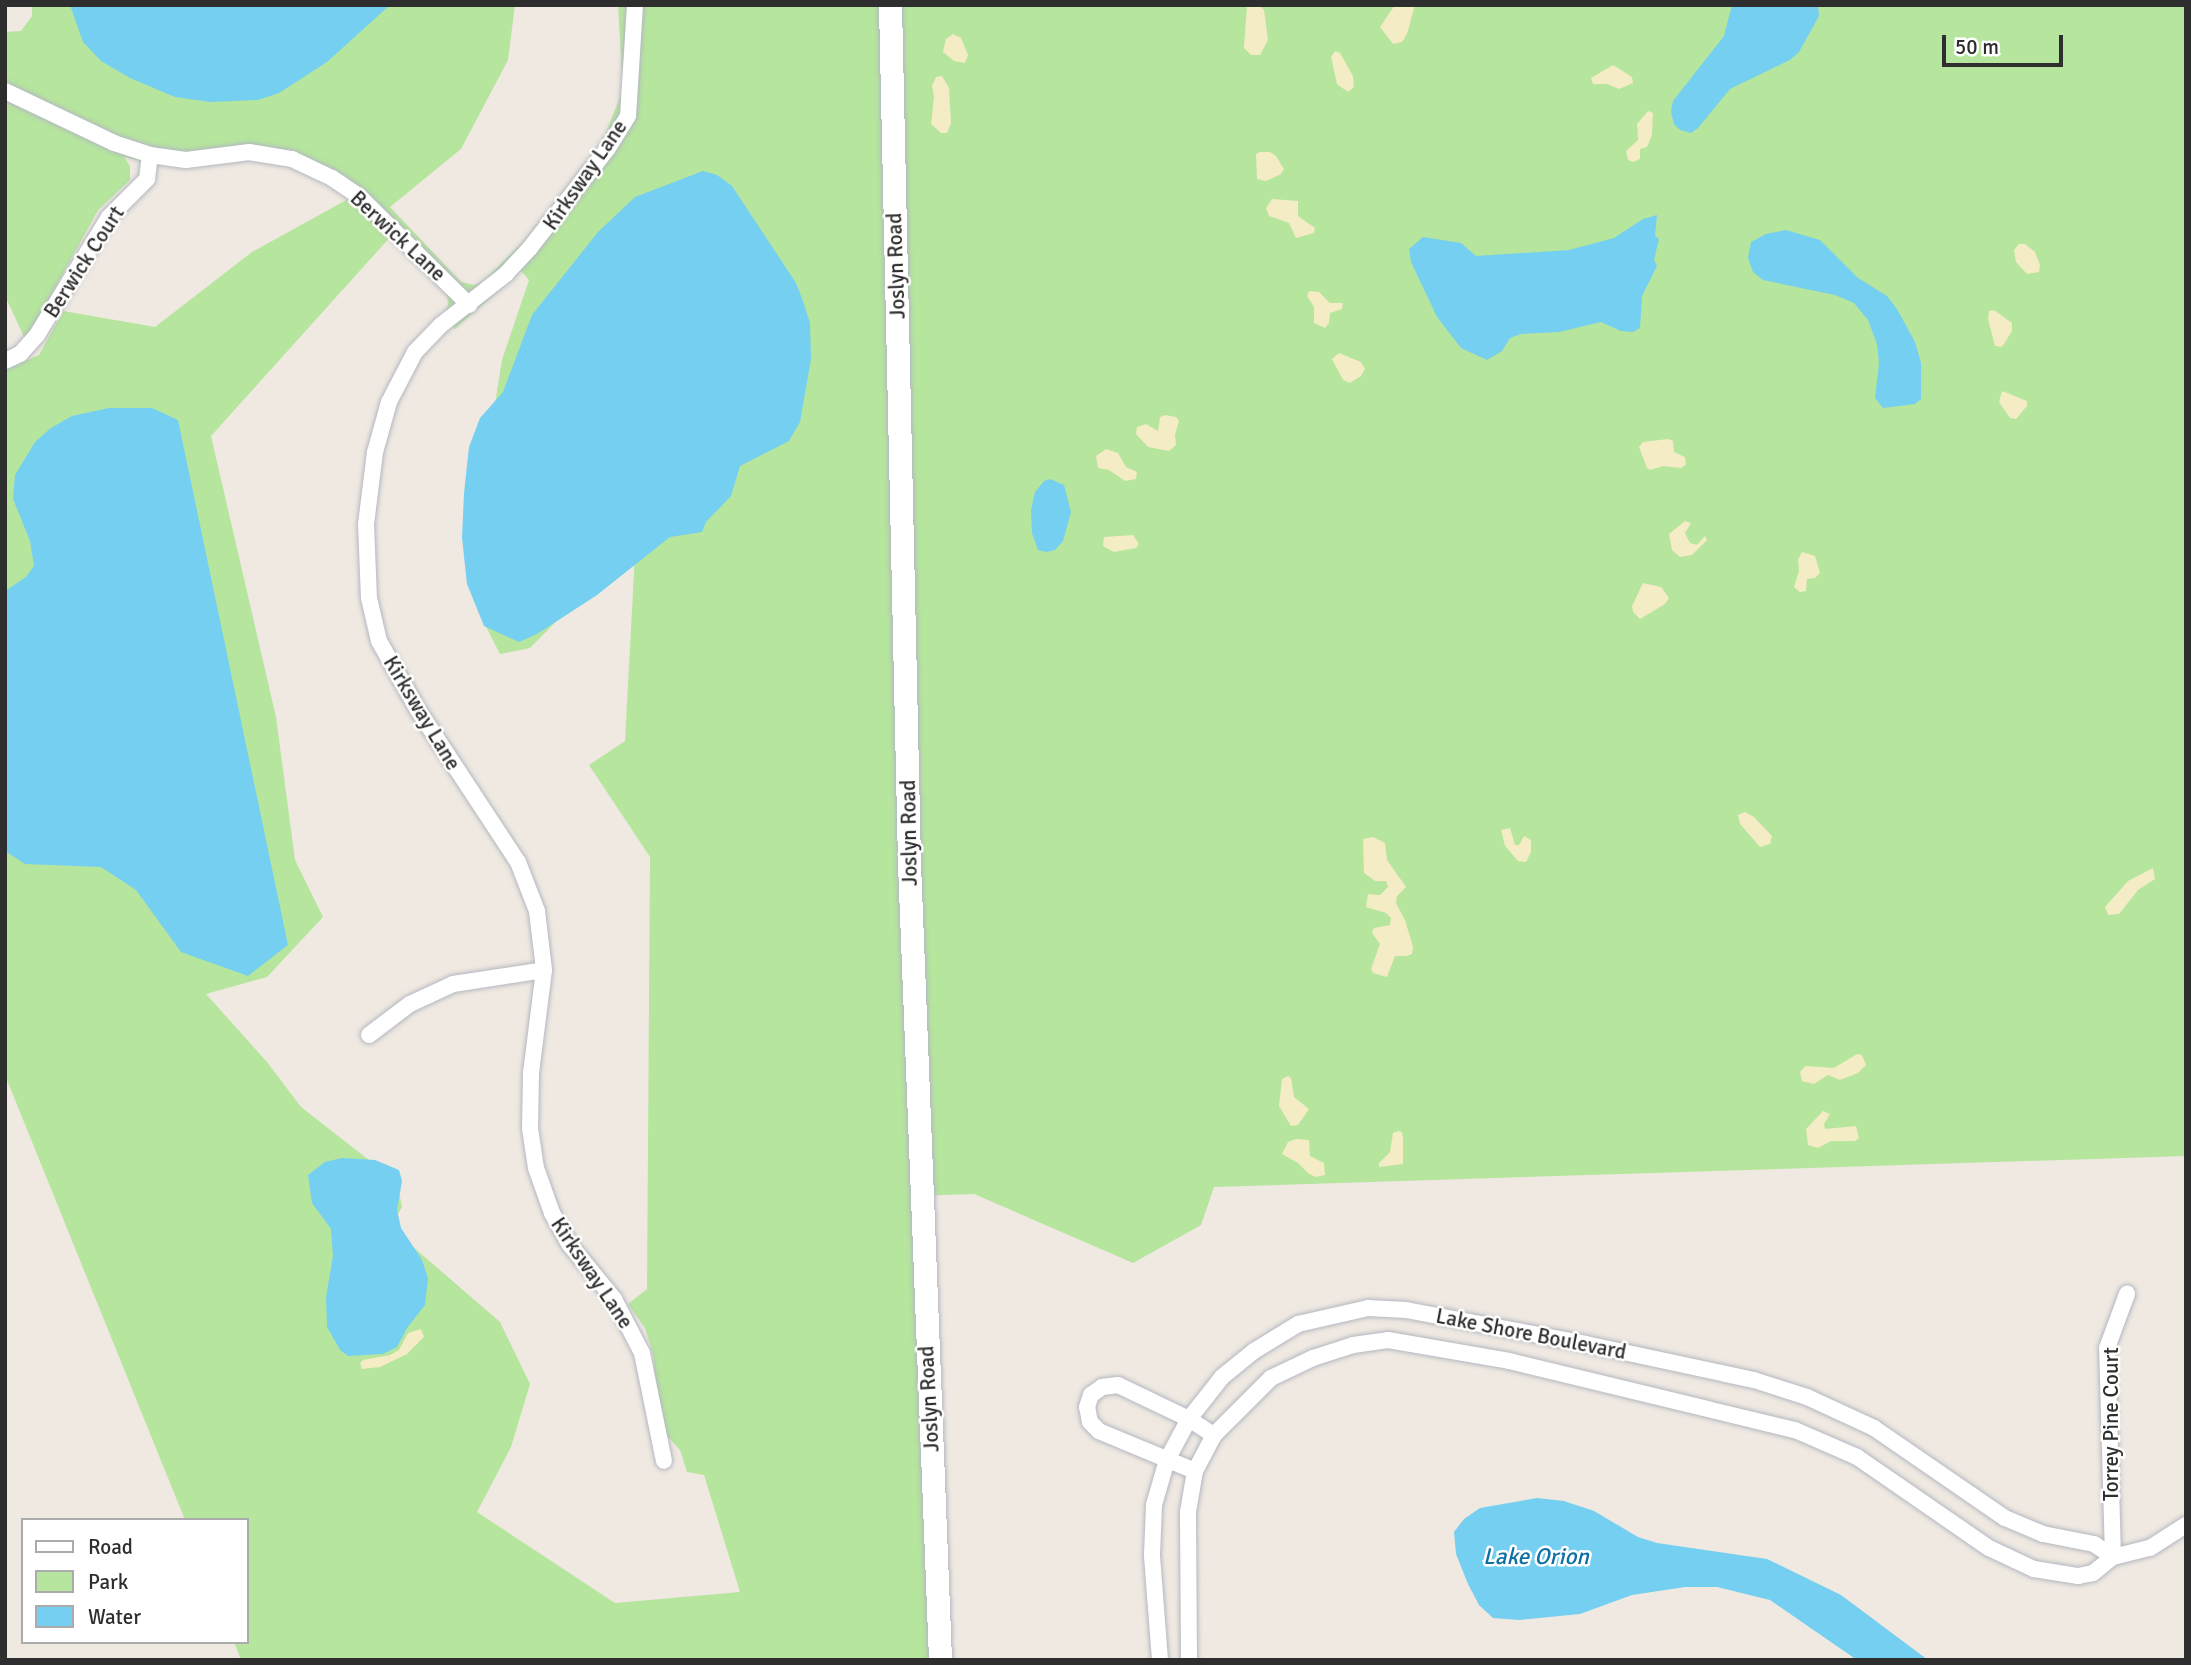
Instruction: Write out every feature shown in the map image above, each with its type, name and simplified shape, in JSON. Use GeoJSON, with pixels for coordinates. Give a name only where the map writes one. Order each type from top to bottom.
{"type":"FeatureCollection","features":[{"type":"Feature","properties":{"kind":"street","name":"Kirksway Lane"},"geometry":{"type":"LineString","coordinates":[[635,5],[628,116],[608,148],[553,222],[506,274],[441,325],[415,352],[389,402],[375,452],[366,524],[369,598],[379,641],[397,676],[518,862],[537,911],[544,970],[531,1073],[530,1128],[536,1168],[558,1224],[594,1279],[614,1299],[642,1353],[664,1461]]}},
{"type":"Feature","properties":{"kind":"street","name":"Joslyn Road"},"geometry":{"type":"LineString","coordinates":[[890,5],[909,863],[940,1660]]}},
{"type":"Feature","properties":{"kind":"street","name":"Berwick Lane"},"geometry":{"type":"LineString","coordinates":[[5,91],[114,143],[150,155],[186,160],[249,152],[292,159],[332,178],[359,196],[469,305]]}},
{"type":"Feature","properties":{"kind":"street","name":"Berwick Court"},"geometry":{"type":"LineString","coordinates":[[5,361],[20,354],[37,335],[109,216],[147,179],[150,155]]}},
{"type":"Feature","properties":{"kind":"street"},"geometry":{"type":"LineString","coordinates":[[369,1035],[410,1004],[453,984],[544,970]]}},
{"type":"Feature","properties":{"kind":"street","name":"Torrey Pine Court"},"geometry":{"type":"LineString","coordinates":[[2113,1557],[2107,1348],[2127,1294]]}},
{"type":"Feature","properties":{"kind":"street","name":"Lake Shore Boulevard"},"geometry":{"type":"LineString","coordinates":[[1160,1660],[1153,1542],[1154,1504],[1167,1460],[1189,1419],[1222,1377],[1254,1351],[1298,1324],[1368,1308],[1406,1310],[1754,1380],[1807,1397],[1874,1428],[2005,1518],[2043,1534],[2094,1544],[2113,1557]]}},
{"type":"Feature","properties":{"kind":"street","name":"Lake Shore Boulevard"},"geometry":{"type":"LineString","coordinates":[[1189,1660],[1186,1556],[1188,1512],[1195,1471],[1214,1435],[1271,1378],[1313,1358],[1353,1345],[1388,1340],[1430,1345],[1579,1377],[1795,1430],[1857,1457],[1989,1548],[2034,1569],[2078,1576],[2093,1573],[2113,1557],[2150,1548],[2186,1525]]}},
{"type":"Feature","properties":{"kind":"street"},"geometry":{"type":"LineString","coordinates":[[1195,1471],[1099,1431],[1090,1422],[1087,1407],[1091,1395],[1102,1387],[1118,1385],[1189,1419],[1214,1435]]}},
{"type":"Feature","properties":{"kind":"green space"},"geometry":{"type":"Polygon","coordinates":[[[32,5],[515,5],[508,60],[461,149],[390,207],[461,282],[474,285],[482,282],[525,240],[602,142],[623,90],[618,5],[2186,5],[2186,1156],[1214,1187],[1201,1225],[1133,1263],[974,1194],[913,1196],[931,1660],[241,1660],[235,1644],[248,1644],[248,1518],[184,1518],[5,1075],[5,369],[39,355],[63,311],[155,327],[252,252],[350,198],[300,166],[251,159],[182,167],[124,157],[130,166],[130,180],[98,210],[26,341],[5,296],[5,32],[21,31],[32,16],[32,5]],[[392,235],[211,436],[276,717],[295,860],[323,917],[267,977],[206,994],[267,1062],[301,1107],[397,1182],[402,1207],[390,1227],[500,1322],[530,1384],[511,1447],[477,1512],[615,1603],[740,1592],[704,1475],[687,1472],[680,1450],[667,1436],[659,1415],[653,1354],[645,1328],[628,1304],[647,1289],[650,857],[589,765],[625,741],[635,554],[602,575],[530,648],[500,654],[479,613],[488,447],[502,360],[529,280],[521,271],[455,329],[443,316],[448,305],[447,293],[392,235]]]}},
{"type":"Feature","properties":{"kind":"sand"},"geometry":{"type":"Polygon","coordinates":[[[1247,5],[1258,5],[1264,10],[1268,40],[1260,55],[1251,55],[1244,48],[1247,5]]]}},
{"type":"Feature","properties":{"kind":"sand"},"geometry":{"type":"Polygon","coordinates":[[[1395,5],[1415,5],[1407,34],[1402,42],[1393,44],[1380,27],[1395,5]]]}},
{"type":"Feature","properties":{"kind":"sand"},"geometry":{"type":"Polygon","coordinates":[[[953,34],[961,38],[968,55],[965,63],[954,61],[943,52],[946,39],[953,34]]]}},
{"type":"Feature","properties":{"kind":"sand"},"geometry":{"type":"Polygon","coordinates":[[[1335,51],[1340,53],[1353,76],[1354,87],[1348,92],[1337,84],[1331,57],[1335,51]]]}},
{"type":"Feature","properties":{"kind":"sand"},"geometry":{"type":"Polygon","coordinates":[[[1613,65],[1632,77],[1633,83],[1619,89],[1607,84],[1593,84],[1591,78],[1613,65]]]}},
{"type":"Feature","properties":{"kind":"sand"},"geometry":{"type":"Polygon","coordinates":[[[942,76],[949,88],[951,123],[947,133],[941,133],[931,124],[934,97],[932,86],[936,77],[942,76]]]}},
{"type":"Feature","properties":{"kind":"sand"},"geometry":{"type":"Polygon","coordinates":[[[1648,111],[1653,113],[1652,135],[1647,147],[1640,149],[1640,159],[1633,162],[1628,160],[1626,151],[1638,140],[1637,124],[1648,111]]]}},
{"type":"Feature","properties":{"kind":"sand"},"geometry":{"type":"Polygon","coordinates":[[[1270,152],[1276,156],[1284,169],[1281,174],[1266,181],[1257,179],[1256,154],[1270,152]]]}},
{"type":"Feature","properties":{"kind":"sand"},"geometry":{"type":"Polygon","coordinates":[[[1272,199],[1298,201],[1298,216],[1315,228],[1314,233],[1296,238],[1289,223],[1269,216],[1266,208],[1272,199]]]}},
{"type":"Feature","properties":{"kind":"sand"},"geometry":{"type":"Polygon","coordinates":[[[2019,244],[2025,244],[2035,252],[2040,265],[2039,272],[2027,274],[2016,262],[2014,250],[2019,244]]]}},
{"type":"Feature","properties":{"kind":"sand"},"geometry":{"type":"Polygon","coordinates":[[[1309,291],[1319,292],[1330,303],[1343,303],[1342,309],[1330,313],[1329,323],[1325,328],[1314,323],[1314,307],[1307,296],[1309,291]]]}},
{"type":"Feature","properties":{"kind":"sand"},"geometry":{"type":"Polygon","coordinates":[[[1994,310],[2012,323],[2012,331],[2002,347],[1995,346],[1988,319],[1989,311],[1994,310]]]}},
{"type":"Feature","properties":{"kind":"sand"},"geometry":{"type":"Polygon","coordinates":[[[1339,353],[1361,362],[1365,369],[1361,376],[1350,383],[1343,380],[1332,359],[1339,353]]]}},
{"type":"Feature","properties":{"kind":"sand"},"geometry":{"type":"Polygon","coordinates":[[[2002,391],[2027,401],[2027,406],[2016,419],[2010,418],[1999,402],[2002,391]]]}},
{"type":"Feature","properties":{"kind":"sand"},"geometry":{"type":"Polygon","coordinates":[[[1160,417],[1176,417],[1179,421],[1175,435],[1176,445],[1169,451],[1148,447],[1136,434],[1137,427],[1146,424],[1158,431],[1160,417]]]}},
{"type":"Feature","properties":{"kind":"sand"},"geometry":{"type":"Polygon","coordinates":[[[1668,439],[1673,441],[1674,452],[1685,457],[1686,465],[1681,468],[1663,466],[1650,470],[1639,447],[1643,442],[1668,439]]]}},
{"type":"Feature","properties":{"kind":"sand"},"geometry":{"type":"Polygon","coordinates":[[[1106,449],[1118,453],[1126,467],[1137,472],[1136,479],[1125,481],[1109,470],[1098,468],[1096,456],[1106,449]]]}},
{"type":"Feature","properties":{"kind":"sand"},"geometry":{"type":"Polygon","coordinates":[[[1685,521],[1691,523],[1685,533],[1690,543],[1697,545],[1705,536],[1707,540],[1692,555],[1680,557],[1672,550],[1669,534],[1685,521]]]}},
{"type":"Feature","properties":{"kind":"sand"},"geometry":{"type":"Polygon","coordinates":[[[1133,535],[1139,544],[1136,548],[1114,552],[1103,546],[1104,537],[1133,535]]]}},
{"type":"Feature","properties":{"kind":"sand"},"geometry":{"type":"Polygon","coordinates":[[[1802,552],[1815,556],[1820,573],[1815,578],[1807,579],[1806,591],[1800,592],[1794,587],[1799,571],[1798,560],[1802,552]]]}},
{"type":"Feature","properties":{"kind":"sand"},"geometry":{"type":"Polygon","coordinates":[[[1643,583],[1661,587],[1669,598],[1665,604],[1640,619],[1633,612],[1632,606],[1643,583]]]}},
{"type":"Feature","properties":{"kind":"sand"},"geometry":{"type":"Polygon","coordinates":[[[1745,812],[1754,817],[1772,836],[1770,844],[1760,847],[1740,824],[1738,815],[1745,812]]]}},
{"type":"Feature","properties":{"kind":"sand"},"geometry":{"type":"Polygon","coordinates":[[[1510,828],[1515,845],[1519,845],[1524,836],[1531,840],[1531,852],[1526,862],[1518,861],[1505,846],[1501,830],[1510,828]]]}},
{"type":"Feature","properties":{"kind":"sand"},"geometry":{"type":"Polygon","coordinates":[[[1373,837],[1385,843],[1387,860],[1406,887],[1397,896],[1396,903],[1405,920],[1413,947],[1412,954],[1395,956],[1387,977],[1373,973],[1371,969],[1380,944],[1372,933],[1374,928],[1390,925],[1391,918],[1386,913],[1366,907],[1368,894],[1380,895],[1388,887],[1386,881],[1375,881],[1364,873],[1363,839],[1373,837]]]}},
{"type":"Feature","properties":{"kind":"sand"},"geometry":{"type":"Polygon","coordinates":[[[2153,868],[2155,879],[2138,890],[2119,914],[2108,915],[2105,907],[2128,881],[2153,868]]]}},
{"type":"Feature","properties":{"kind":"sand"},"geometry":{"type":"Polygon","coordinates":[[[1857,1054],[1862,1055],[1866,1065],[1858,1073],[1840,1080],[1828,1075],[1814,1084],[1802,1081],[1800,1072],[1805,1066],[1834,1068],[1857,1054]]]}},
{"type":"Feature","properties":{"kind":"sand"},"geometry":{"type":"Polygon","coordinates":[[[1288,1076],[1291,1078],[1294,1097],[1309,1109],[1298,1125],[1291,1126],[1279,1106],[1282,1079],[1288,1076]]]}},
{"type":"Feature","properties":{"kind":"sand"},"geometry":{"type":"Polygon","coordinates":[[[1823,1111],[1830,1114],[1824,1124],[1825,1129],[1856,1126],[1859,1138],[1855,1141],[1831,1141],[1818,1148],[1808,1145],[1806,1129],[1823,1111]]]}},
{"type":"Feature","properties":{"kind":"sand"},"geometry":{"type":"Polygon","coordinates":[[[1402,1132],[1403,1138],[1403,1164],[1379,1167],[1379,1163],[1390,1152],[1393,1133],[1402,1132]]]}},
{"type":"Feature","properties":{"kind":"sand"},"geometry":{"type":"Polygon","coordinates":[[[1296,1139],[1309,1140],[1310,1156],[1324,1163],[1325,1175],[1316,1177],[1309,1174],[1298,1163],[1282,1154],[1288,1142],[1296,1139]]]}},
{"type":"Feature","properties":{"kind":"sand"},"geometry":{"type":"Polygon","coordinates":[[[421,1329],[424,1337],[407,1354],[380,1367],[362,1369],[360,1363],[363,1360],[390,1355],[399,1350],[408,1333],[421,1329]]]}},
{"type":"Feature","properties":{"kind":"water"},"geometry":{"type":"Polygon","coordinates":[[[70,5],[390,5],[327,62],[279,93],[258,100],[210,102],[175,97],[130,78],[101,61],[83,42],[70,5]]]}},
{"type":"Feature","properties":{"kind":"water"},"geometry":{"type":"Polygon","coordinates":[[[1732,5],[1818,5],[1819,16],[1799,52],[1790,60],[1730,89],[1691,133],[1680,130],[1674,124],[1671,112],[1673,101],[1724,36],[1732,5]]]}},
{"type":"Feature","properties":{"kind":"water"},"geometry":{"type":"Polygon","coordinates":[[[703,171],[717,175],[732,186],[796,283],[803,301],[810,323],[811,359],[800,422],[789,441],[740,466],[731,496],[706,522],[702,532],[670,537],[597,595],[537,634],[519,642],[484,626],[467,584],[462,538],[464,493],[469,447],[480,418],[503,392],[532,315],[598,232],[635,197],[703,171]]]}},
{"type":"Feature","properties":{"kind":"water"},"geometry":{"type":"Polygon","coordinates":[[[1657,215],[1655,236],[1659,239],[1654,260],[1657,266],[1642,296],[1640,328],[1633,332],[1621,331],[1601,322],[1559,332],[1521,334],[1510,338],[1502,351],[1487,360],[1461,348],[1437,317],[1411,262],[1409,249],[1423,237],[1461,243],[1476,256],[1569,250],[1614,238],[1643,219],[1657,215]]]}},
{"type":"Feature","properties":{"kind":"water"},"geometry":{"type":"Polygon","coordinates":[[[1786,230],[1820,240],[1858,278],[1887,296],[1897,309],[1915,342],[1921,363],[1921,399],[1915,404],[1883,408],[1875,398],[1879,363],[1877,344],[1868,320],[1854,303],[1835,295],[1763,280],[1753,272],[1748,258],[1751,242],[1766,234],[1786,230]]]}},
{"type":"Feature","properties":{"kind":"water"},"geometry":{"type":"Polygon","coordinates":[[[109,408],[152,408],[178,420],[288,945],[248,976],[181,952],[136,890],[101,867],[25,864],[5,851],[5,591],[26,577],[34,566],[30,541],[13,499],[15,475],[35,442],[51,428],[72,416],[109,408]]]}},
{"type":"Feature","properties":{"kind":"water"},"geometry":{"type":"Polygon","coordinates":[[[1050,479],[1064,485],[1071,512],[1063,541],[1055,550],[1046,552],[1038,550],[1032,533],[1031,510],[1035,492],[1044,481],[1050,479]]]}},
{"type":"Feature","properties":{"kind":"water"},"geometry":{"type":"Polygon","coordinates":[[[342,1158],[375,1160],[399,1170],[402,1181],[397,1210],[401,1228],[422,1260],[428,1278],[425,1305],[407,1328],[397,1347],[383,1354],[348,1356],[340,1350],[327,1327],[326,1297],[333,1256],[331,1229],[312,1203],[308,1175],[325,1162],[342,1158]]]}},
{"type":"Feature","properties":{"kind":"water","name":"Lake Orion"},"geometry":{"type":"Polygon","coordinates":[[[1537,1498],[1564,1501],[1594,1511],[1638,1537],[1657,1543],[1767,1559],[1841,1595],[1928,1660],[1857,1660],[1770,1600],[1717,1587],[1685,1587],[1632,1595],[1580,1614],[1519,1620],[1493,1618],[1479,1605],[1468,1584],[1456,1554],[1454,1532],[1464,1519],[1480,1508],[1537,1498]]]}}]}
